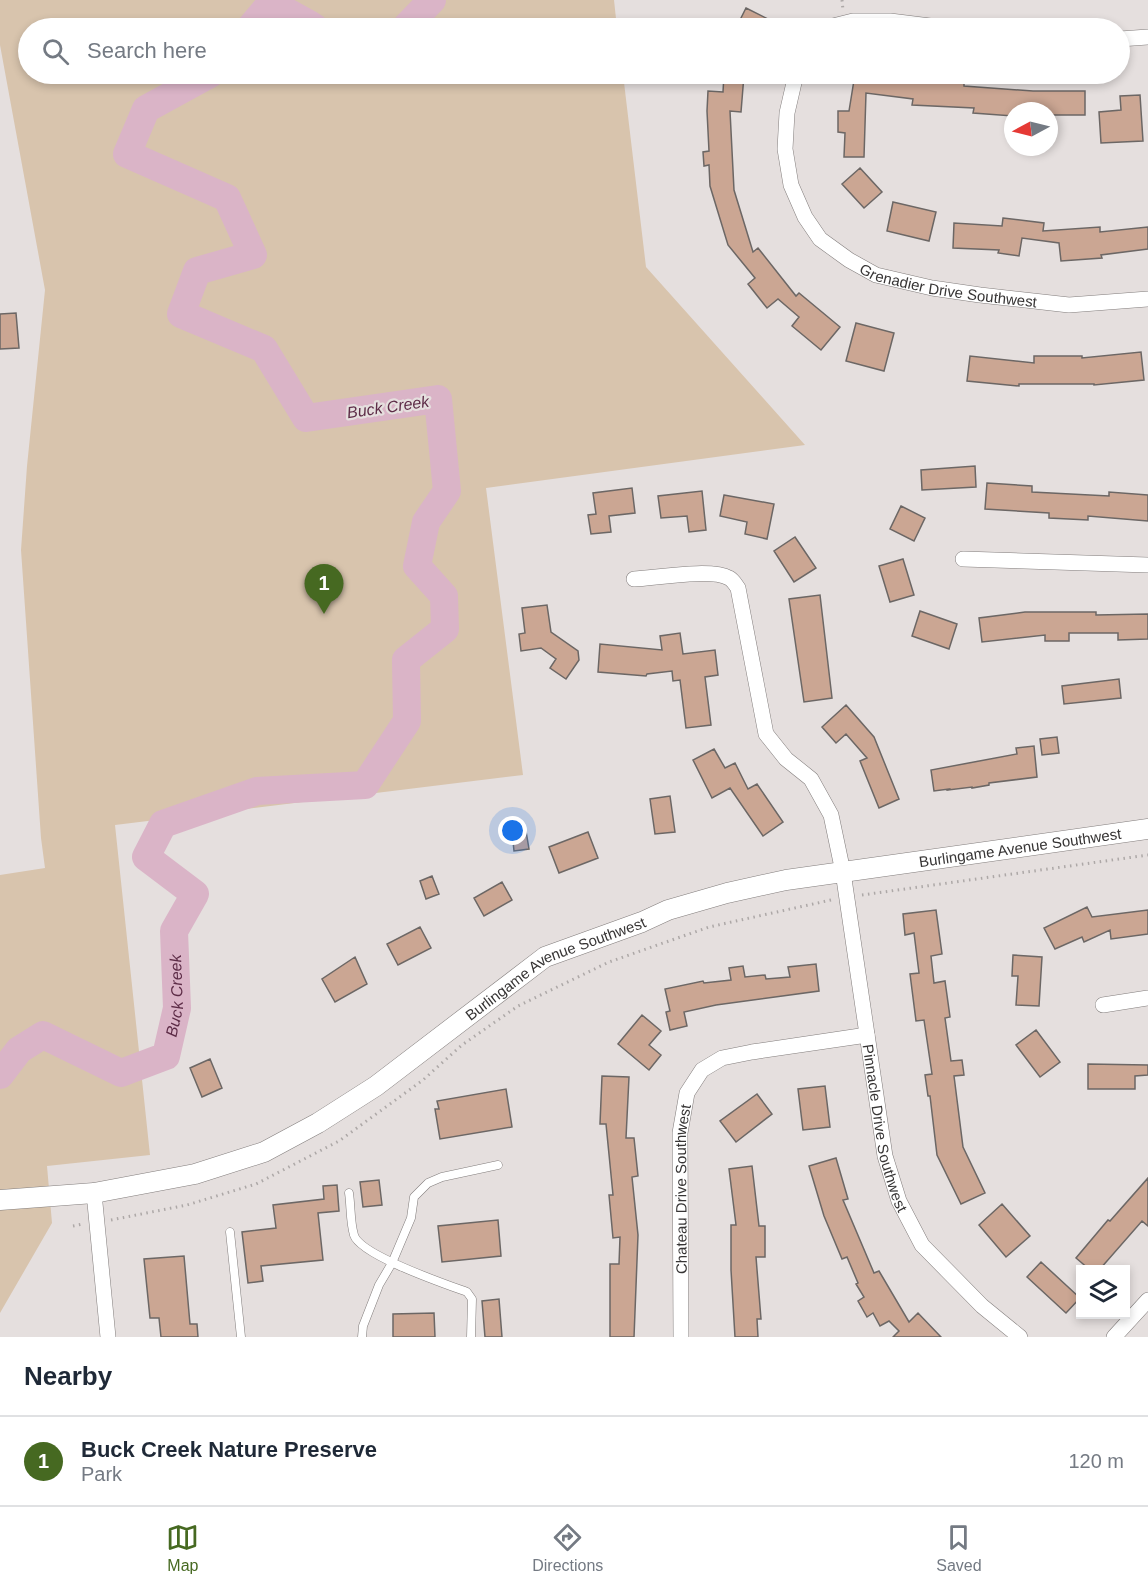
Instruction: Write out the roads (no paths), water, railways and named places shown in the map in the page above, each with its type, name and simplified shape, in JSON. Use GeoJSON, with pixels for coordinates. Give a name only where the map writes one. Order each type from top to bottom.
{"type":"FeatureCollection","features":[{"type":"Feature","properties":{"kind":"street"},"geometry":{"type":"LineString","coordinates":[[1130,38],[1148,37]]}},
{"type":"Feature","properties":{"kind":"street","name":"Grenadier Drive Southwest"},"geometry":{"type":"LineString","coordinates":[[794,84],[787,113],[785,149],[791,185],[805,217],[820,240],[849,260],[876,274],[932,288],[980,295],[1069,305],[1148,299]]}},
{"type":"Feature","properties":{"kind":"street"},"geometry":{"type":"LineString","coordinates":[[963,559],[1148,565]]}},
{"type":"Feature","properties":{"kind":"street","name":"Pinnacle Drive Southwest"},"geometry":{"type":"LineString","coordinates":[[634,579],[707,573],[723,575],[731,579],[738,588],[766,734],[786,759],[811,779],[831,815],[847,897],[885,1156],[899,1201],[922,1245],[982,1306],[1020,1337]]}},
{"type":"Feature","properties":{"kind":"street","name":"Burlingame Avenue Southwest"},"geometry":{"type":"LineString","coordinates":[[0,1200],[94,1192],[195,1174],[264,1152],[318,1123],[376,1086],[546,957],[668,910],[727,893],[786,880],[1148,829]]}},
{"type":"Feature","properties":{"kind":"street"},"geometry":{"type":"LineString","coordinates":[[1103,1005],[1148,998]]}},
{"type":"Feature","properties":{"kind":"street","name":"Chateau Drive Southwest"},"geometry":{"type":"LineString","coordinates":[[681,1337],[681,1133],[687,1093],[702,1070],[722,1058],[867,1035]]}},
{"type":"Feature","properties":{"kind":"street"},"geometry":{"type":"LineString","coordinates":[[94,1192],[108,1337]]}},
{"type":"Feature","properties":{"kind":"street"},"geometry":{"type":"LineString","coordinates":[[1114,1337],[1148,1300]]}},
{"type":"Feature","properties":{"kind":"lane"},"geometry":{"type":"LineString","coordinates":[[362,1337],[363,1326],[379,1285],[392,1263],[411,1218],[414,1197],[428,1183],[441,1177],[498,1165]]}},
{"type":"Feature","properties":{"kind":"lane"},"geometry":{"type":"LineString","coordinates":[[349,1192],[354,1237],[360,1244],[392,1263],[466,1292],[472,1299],[471,1337]]}},
{"type":"Feature","properties":{"kind":"lane"},"geometry":{"type":"LineString","coordinates":[[230,1232],[241,1337]]}},
{"type":"Feature","properties":{"kind":"waterway","name":"Buck Creek"},"geometry":{"type":"LineString","coordinates":[[415,18],[432,0]]}},
{"type":"Feature","properties":{"kind":"waterway","name":"Buck Creek"},"geometry":{"type":"LineString","coordinates":[[258,18],[271,3],[298,18]]}},
{"type":"Feature","properties":{"kind":"waterway","name":"Buck Creek"},"geometry":{"type":"LineString","coordinates":[[0,1075],[19,1050],[43,1035],[121,1073],[166,1056],[177,1008],[174,931],[195,894],[146,857],[163,824],[257,791],[365,785],[407,721],[406,660],[445,629],[444,596],[417,566],[426,522],[447,491],[438,399],[306,418],[264,349],[181,314],[197,271],[253,255],[227,198],[127,154],[146,109],[192,84]]}},
{"type":"Feature","properties":{"kind":"place","name":"Buck Creek Nature Preserve"},"geometry":{"type":"Point","coordinates":[324,614]}}]}
